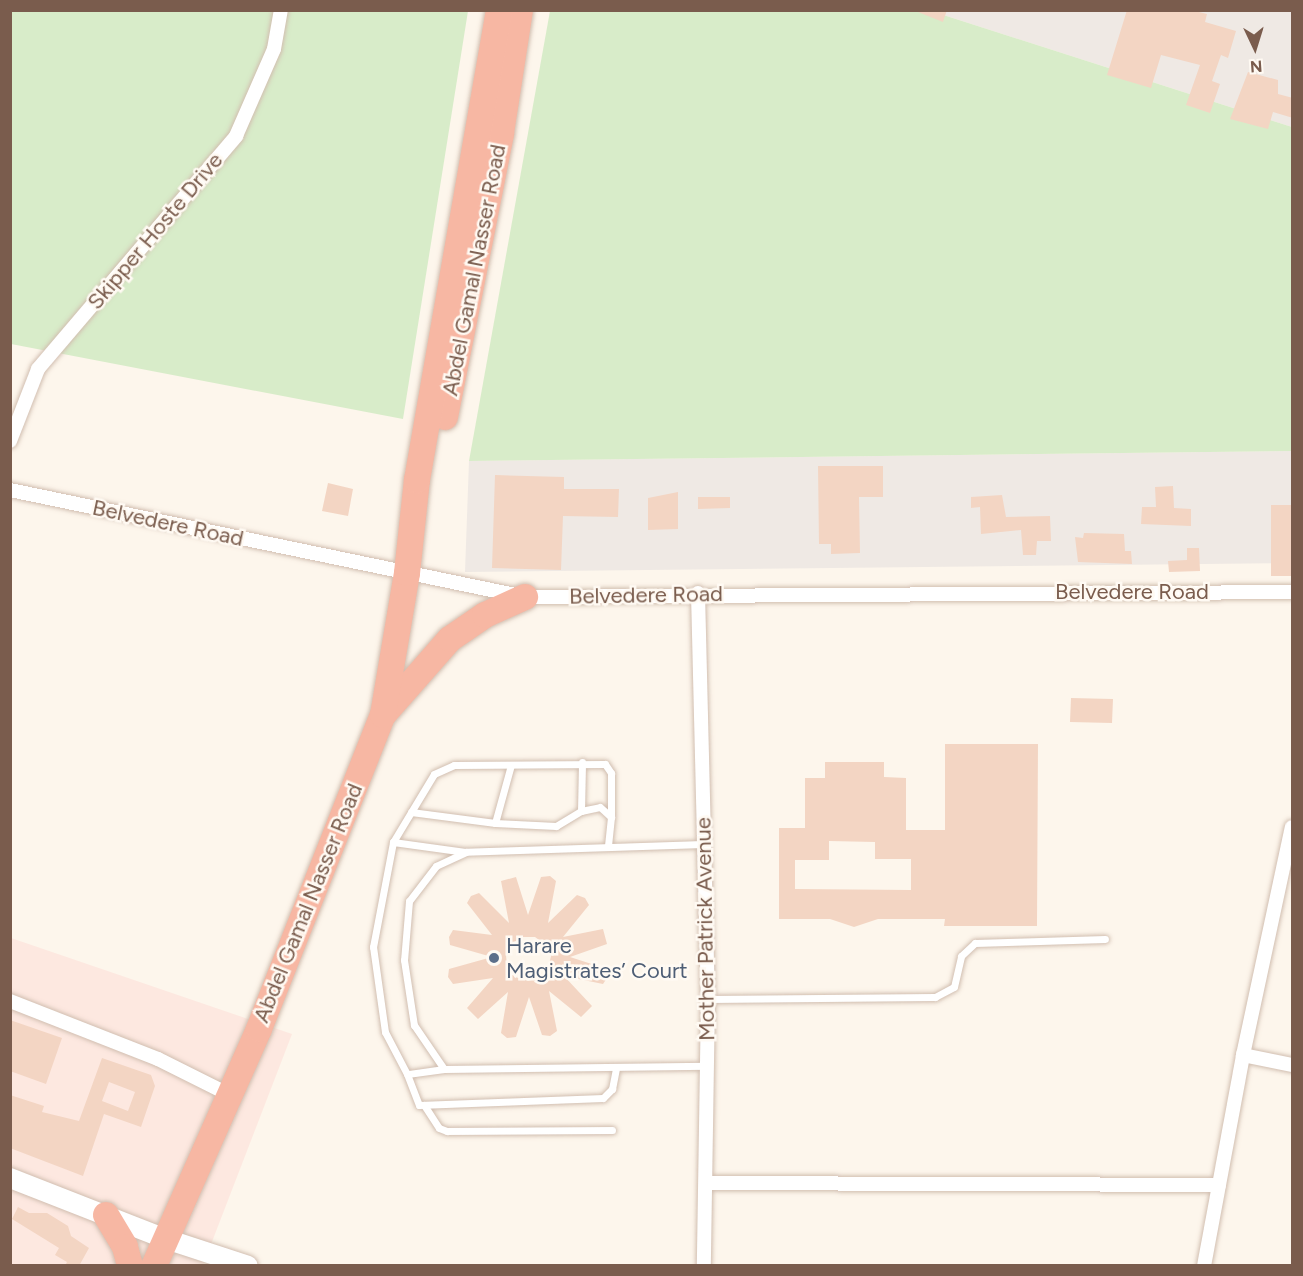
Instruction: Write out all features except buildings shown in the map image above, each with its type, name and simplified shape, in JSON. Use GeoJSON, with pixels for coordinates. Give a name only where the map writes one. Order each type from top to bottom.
{"type":"FeatureCollection","features":[{"type":"Feature","properties":{"kind":"highway","name":"Abdel Gamal Nasser Road"},"geometry":{"type":"LineString","coordinates":[[154,1266],[230,1095],[383,715],[407,573],[417,480],[499,10]]}},
{"type":"Feature","properties":{"kind":"highway","name":"Abdel Gamal Nasser Road"},"geometry":{"type":"LineString","coordinates":[[413,526],[431,481],[458,362],[520,10]]}},
{"type":"Feature","properties":{"kind":"highway"},"geometry":{"type":"LineString","coordinates":[[383,715],[450,639],[485,615],[525,597]]}},
{"type":"Feature","properties":{"kind":"highway"},"geometry":{"type":"LineString","coordinates":[[106,1215],[125,1247],[130,1266]]}},
{"type":"Feature","properties":{"kind":"main road"},"geometry":{"type":"LineString","coordinates":[[10,1178],[166,1239],[248,1266]]}},
{"type":"Feature","properties":{"kind":"street","name":"Skipper Hoste Drive"},"geometry":{"type":"LineString","coordinates":[[10,441],[38,369],[236,136],[274,49],[281,10]]}},
{"type":"Feature","properties":{"kind":"street","name":"Belvedere Road"},"geometry":{"type":"LineString","coordinates":[[10,490],[525,597],[698,593],[1293,592]]}},
{"type":"Feature","properties":{"kind":"street","name":"Mother Patrick Avenue"},"geometry":{"type":"LineString","coordinates":[[698,593],[708,999],[704,1266]]}},
{"type":"Feature","properties":{"kind":"street"},"geometry":{"type":"LineString","coordinates":[[1204,1266],[1243,1054],[1293,827]]}},
{"type":"Feature","properties":{"kind":"street"},"geometry":{"type":"LineString","coordinates":[[10,1001],[158,1059],[230,1095]]}},
{"type":"Feature","properties":{"kind":"street"},"geometry":{"type":"LineString","coordinates":[[1243,1054],[1293,1065]]}},
{"type":"Feature","properties":{"kind":"street"},"geometry":{"type":"LineString","coordinates":[[706,1183],[1218,1185]]}},
{"type":"Feature","properties":{"kind":"lane"},"geometry":{"type":"LineString","coordinates":[[608,847],[611,772],[605,764],[582,762],[454,765],[434,774],[393,842],[374,947],[386,1032],[407,1074],[415,1100],[424,1105],[439,1128],[447,1131],[612,1130]]}},
{"type":"Feature","properties":{"kind":"lane"},"geometry":{"type":"LineString","coordinates":[[581,811],[582,762]]}},
{"type":"Feature","properties":{"kind":"lane"},"geometry":{"type":"LineString","coordinates":[[495,823],[511,765]]}},
{"type":"Feature","properties":{"kind":"lane"},"geometry":{"type":"LineString","coordinates":[[411,812],[495,823],[556,826],[581,811],[600,807],[611,817]]}},
{"type":"Feature","properties":{"kind":"lane"},"geometry":{"type":"LineString","coordinates":[[393,842],[466,852],[703,844]]}},
{"type":"Feature","properties":{"kind":"lane"},"geometry":{"type":"LineString","coordinates":[[444,1069],[414,1025],[404,960],[409,901],[436,866],[466,852]]}},
{"type":"Feature","properties":{"kind":"lane"},"geometry":{"type":"LineString","coordinates":[[708,999],[935,997],[954,987],[961,956],[975,943],[1105,939]]}},
{"type":"Feature","properties":{"kind":"lane"},"geometry":{"type":"LineString","coordinates":[[407,1074],[444,1069],[708,1066]]}},
{"type":"Feature","properties":{"kind":"lane"},"geometry":{"type":"LineString","coordinates":[[424,1105],[603,1098],[612,1089],[616,1068]]}},
{"type":"Feature","properties":{"kind":"shaded area"},"geometry":{"type":"Polygon","coordinates":[[[931,11],[1292,11],[1292,127],[931,11]]]}},
{"type":"Feature","properties":{"kind":"shaded area"},"geometry":{"type":"Polygon","coordinates":[[[1292,451],[1292,563],[465,572],[469,461],[1292,451]]]}},
{"type":"Feature","properties":{"kind":"shaded area"},"geometry":{"type":"Polygon","coordinates":[[[11,938],[292,1034],[203,1265],[11,1266],[11,938]]]}},
{"type":"Feature","properties":{"kind":"green space"},"geometry":{"type":"Polygon","coordinates":[[[10,11],[468,11],[403,419],[11,344],[10,11]]]}},
{"type":"Feature","properties":{"kind":"green space"},"geometry":{"type":"Polygon","coordinates":[[[550,11],[931,11],[1292,127],[1292,451],[469,461],[550,11]]]}},
{"type":"Feature","properties":{"kind":"place","name":"Harare Magistrates’ Court"},"geometry":{"type":"Point","coordinates":[494,958]}}]}
